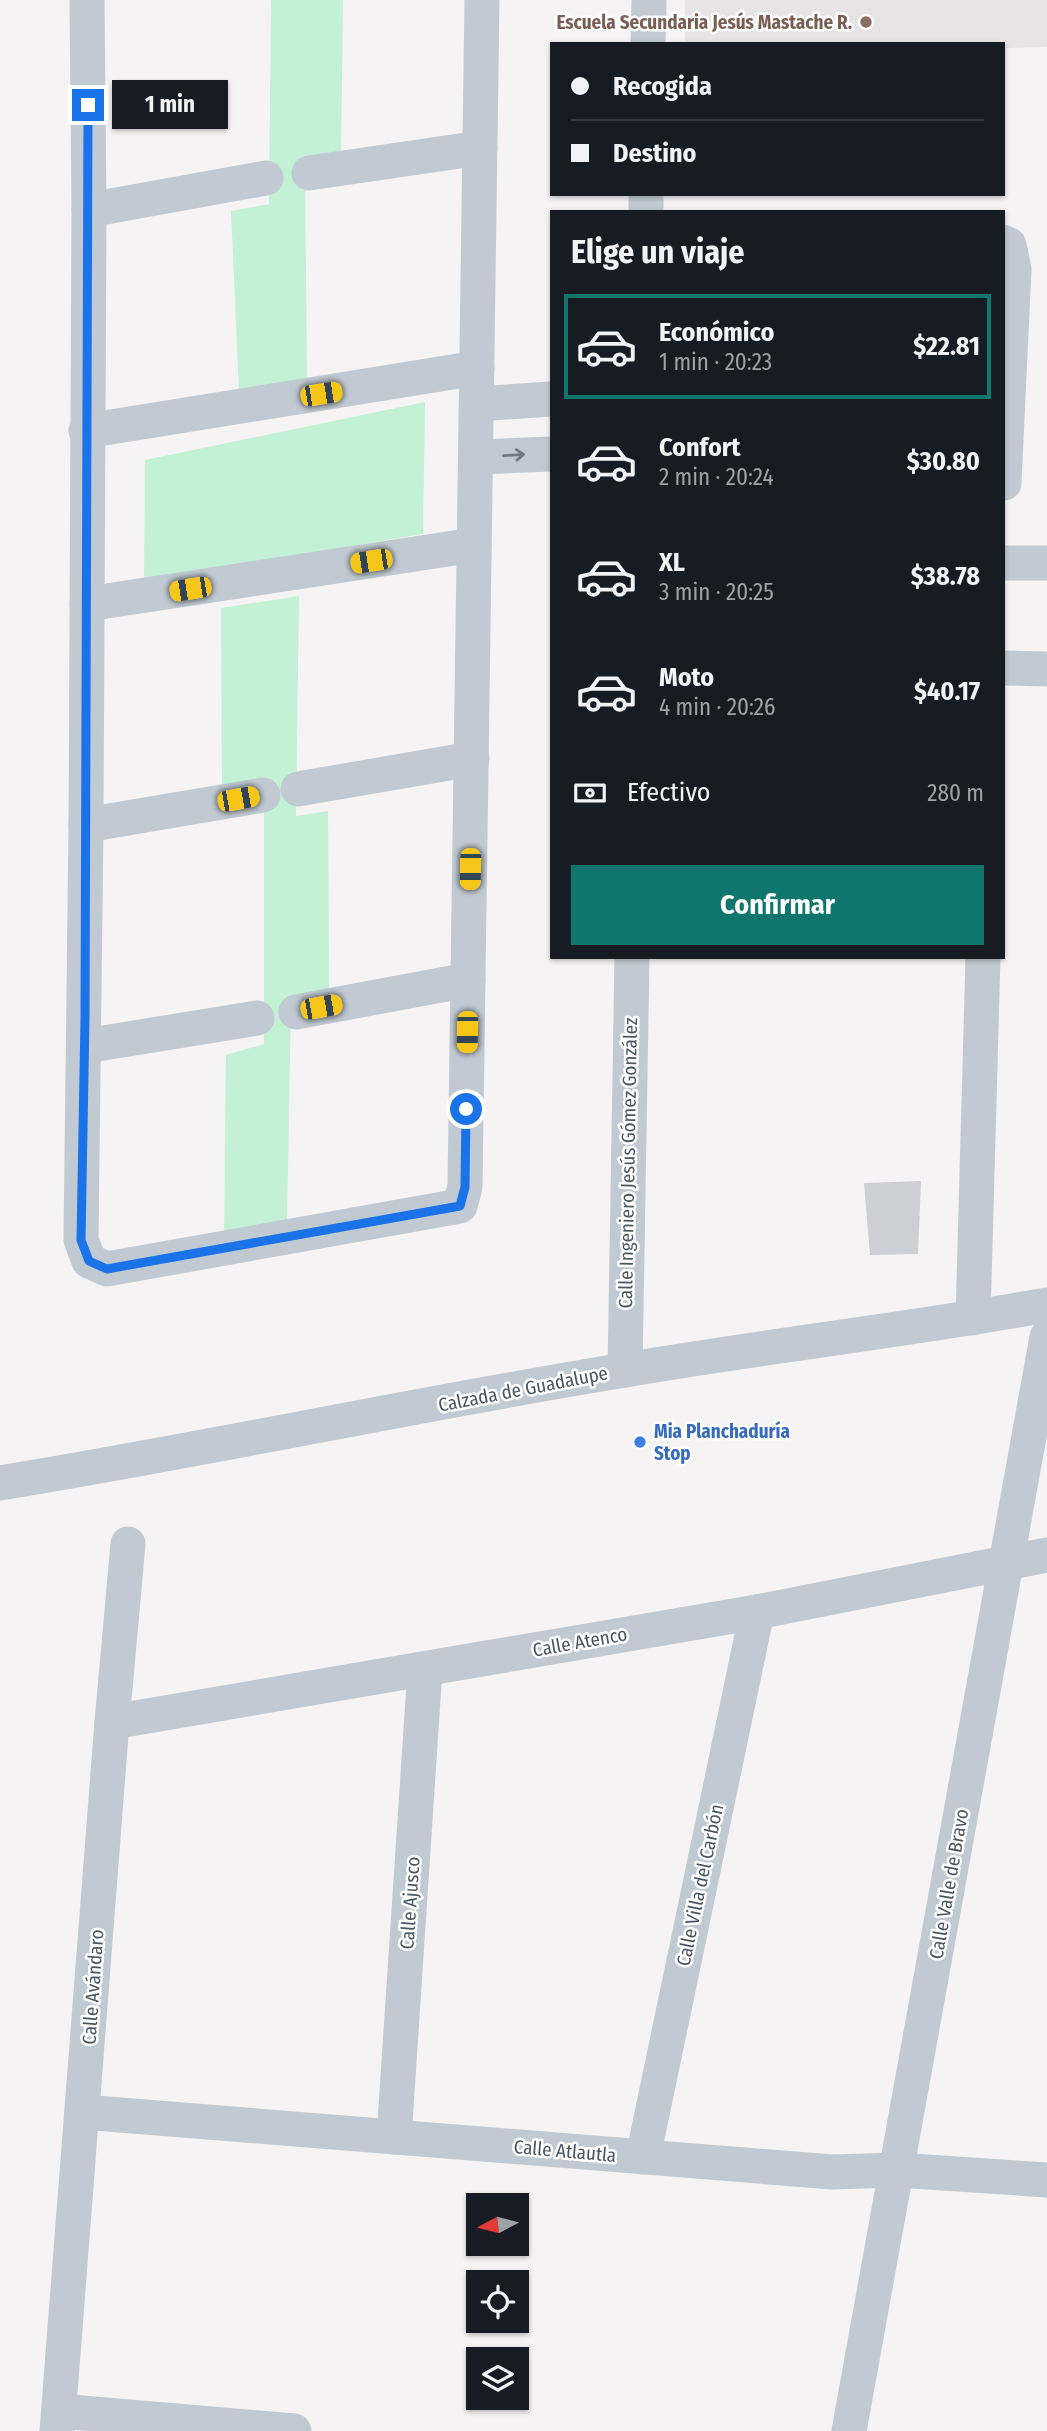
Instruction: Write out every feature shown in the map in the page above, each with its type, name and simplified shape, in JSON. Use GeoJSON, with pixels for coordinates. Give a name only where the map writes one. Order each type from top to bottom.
{"type":"FeatureCollection","features":[{"type":"Feature","properties":{"kind":"street"},"geometry":{"type":"LineString","coordinates":[[87,0],[89,210],[85,1046],[81,1240],[89,1261],[107,1269],[460,1206],[465,1187],[482,0]]}},
{"type":"Feature","properties":{"kind":"street"},"geometry":{"type":"LineString","coordinates":[[648,42],[649,0]]}},
{"type":"Feature","properties":{"kind":"street"},"geometry":{"type":"LineString","coordinates":[[309,173],[480,148]]}},
{"type":"Feature","properties":{"kind":"street"},"geometry":{"type":"LineString","coordinates":[[89,210],[266,178]]}},
{"type":"Feature","properties":{"kind":"street"},"geometry":{"type":"LineString","coordinates":[[1005,243],[1009,245],[1014,269],[1005,462]]}},
{"type":"Feature","properties":{"kind":"street"},"geometry":{"type":"LineString","coordinates":[[86,431],[477,368]]}},
{"type":"Feature","properties":{"kind":"street"},"geometry":{"type":"LineString","coordinates":[[477,404],[550,399]]}},
{"type":"Feature","properties":{"kind":"street"},"geometry":{"type":"LineString","coordinates":[[476,457],[550,454]]}},
{"type":"Feature","properties":{"kind":"street"},"geometry":{"type":"LineString","coordinates":[[87,604],[474,545]]}},
{"type":"Feature","properties":{"kind":"street"},"geometry":{"type":"LineString","coordinates":[[1005,563],[1047,563]]}},
{"type":"Feature","properties":{"kind":"street"},"geometry":{"type":"LineString","coordinates":[[1005,668],[1047,669]]}},
{"type":"Feature","properties":{"kind":"street"},"geometry":{"type":"LineString","coordinates":[[298,789],[472,759]]}},
{"type":"Feature","properties":{"kind":"street"},"geometry":{"type":"LineString","coordinates":[[86,825],[263,795]]}},
{"type":"Feature","properties":{"kind":"street","name":"Calle Ingeniero Jesús Gómez González"},"geometry":{"type":"LineString","coordinates":[[625,1370],[632,959]]}},
{"type":"Feature","properties":{"kind":"street"},"geometry":{"type":"LineString","coordinates":[[974,1318],[983,959]]}},
{"type":"Feature","properties":{"kind":"street"},"geometry":{"type":"LineString","coordinates":[[296,1012],[468,980]]}},
{"type":"Feature","properties":{"kind":"street"},"geometry":{"type":"LineString","coordinates":[[85,1046],[257,1018]]}},
{"type":"Feature","properties":{"kind":"street","name":"Calzada de Guadalupe"},"geometry":{"type":"LineString","coordinates":[[0,1483],[149,1459],[625,1370],[1047,1305]]}},
{"type":"Feature","properties":{"kind":"street","name":"Calle Valle de Bravo"},"geometry":{"type":"LineString","coordinates":[[849,2431],[1047,1337]]}},
{"type":"Feature","properties":{"kind":"street","name":"Calle Avándaro"},"geometry":{"type":"LineString","coordinates":[[58,2421],[128,1544]]}},
{"type":"Feature","properties":{"kind":"street","name":"Calle Atenco"},"geometry":{"type":"LineString","coordinates":[[112,1722],[757,1612],[1047,1555]]}},
{"type":"Feature","properties":{"kind":"street","name":"Calle Villa del Carbón"},"geometry":{"type":"LineString","coordinates":[[643,2157],[757,1612]]}},
{"type":"Feature","properties":{"kind":"street","name":"Calle Ajusco"},"geometry":{"type":"LineString","coordinates":[[394,2137],[425,1669]]}},
{"type":"Feature","properties":{"kind":"street","name":"Calle Atlautla"},"geometry":{"type":"LineString","coordinates":[[83,2112],[832,2172],[897,2170],[1047,2180]]}},
{"type":"Feature","properties":{"kind":"street"},"geometry":{"type":"LineString","coordinates":[[58,2421],[294,2431]]}},
{"type":"Feature","properties":{"kind":"shaded area","name":"Escuela Secundaria Jesús Mastache R."},"geometry":{"type":"Polygon","coordinates":[[[685,0],[1047,0],[1047,47],[1005,48],[1005,42],[685,42],[685,0]]]}},
{"type":"Feature","properties":{"kind":"green space"},"geometry":{"type":"Polygon","coordinates":[[[271,0],[343,0],[341,156],[305,165],[307,381],[239,391],[231,211],[269,204],[271,0]]]}},
{"type":"Feature","properties":{"kind":"green space"},"geometry":{"type":"Polygon","coordinates":[[[425,402],[423,534],[144,581],[145,460],[425,402]]]}},
{"type":"Feature","properties":{"kind":"green space"},"geometry":{"type":"Polygon","coordinates":[[[299,596],[296,816],[328,811],[329,997],[291,1003],[287,1224],[224,1239],[226,1055],[264,1044],[264,785],[222,791],[221,608],[299,596]]]}},
{"type":"Feature","properties":{"kind":"building"},"geometry":{"type":"Polygon","coordinates":[[[921,1181],[918,1254],[870,1255],[864,1183],[921,1181]]]}},
{"type":"Feature","properties":{"kind":"place","name":"Escuela Secundaria Jesús Mastache R."},"geometry":{"type":"Point","coordinates":[866,22]}},
{"type":"Feature","properties":{"kind":"place","name":"Mia Planchaduría Stop"},"geometry":{"type":"Point","coordinates":[640,1442]}},
{"type":"Feature","properties":{"kind":"route"},"geometry":{"type":"LineString","coordinates":[[88,105],[85,1018],[81,1240],[89,1261],[107,1269],[460,1206],[465,1187],[466,1109]]}}]}
